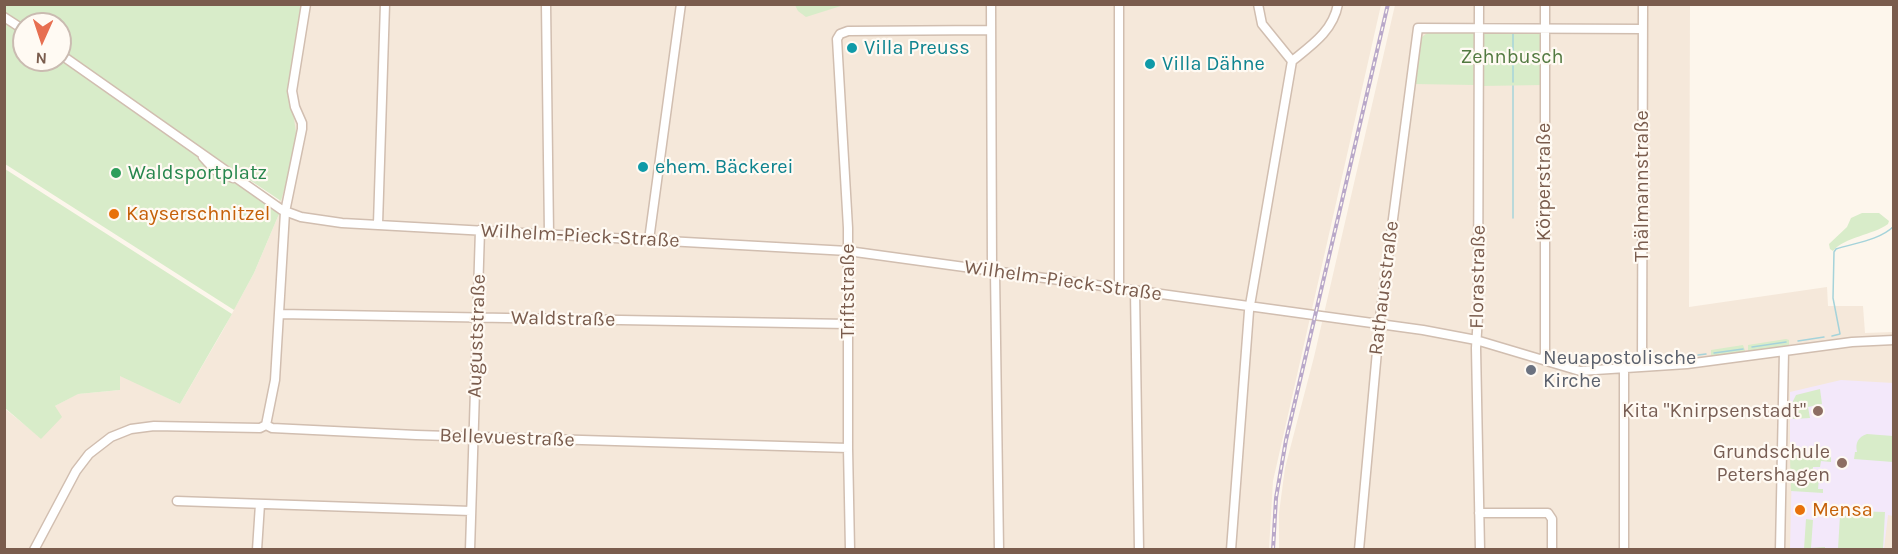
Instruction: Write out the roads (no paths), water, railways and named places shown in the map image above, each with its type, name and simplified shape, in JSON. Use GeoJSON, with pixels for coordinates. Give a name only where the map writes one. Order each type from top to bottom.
{"type":"FeatureCollection","features":[{"type":"Feature","properties":{"kind":"street"},"geometry":{"type":"LineString","coordinates":[[266,425],[275,380],[285,212],[302,129],[292,92],[306,4]]}},
{"type":"Feature","properties":{"kind":"street"},"geometry":{"type":"LineString","coordinates":[[378,224],[385,4]]}},
{"type":"Feature","properties":{"kind":"street"},"geometry":{"type":"LineString","coordinates":[[546,4],[549,234]]}},
{"type":"Feature","properties":{"kind":"street"},"geometry":{"type":"LineString","coordinates":[[649,240],[681,4]]}},
{"type":"Feature","properties":{"kind":"street"},"geometry":{"type":"LineString","coordinates":[[991,4],[999,549]]}},
{"type":"Feature","properties":{"kind":"street"},"geometry":{"type":"LineString","coordinates":[[1119,4],[1119,289]]}},
{"type":"Feature","properties":{"kind":"street"},"geometry":{"type":"LineString","coordinates":[[1258,4],[1262,24],[1292,61]]}},
{"type":"Feature","properties":{"kind":"street"},"geometry":{"type":"LineString","coordinates":[[1231,549],[1249,306],[1292,61],[1327,30],[1336,15],[1338,4]]}},
{"type":"Feature","properties":{"kind":"street","name":"Florastraße"},"geometry":{"type":"LineString","coordinates":[[1479,4],[1476,340],[1480,549]]}},
{"type":"Feature","properties":{"kind":"street","name":"Körperstraße"},"geometry":{"type":"LineString","coordinates":[[1543,359],[1545,354],[1545,4]]}},
{"type":"Feature","properties":{"kind":"street","name":"Thälmannstraße"},"geometry":{"type":"LineString","coordinates":[[1642,4],[1642,367]]}},
{"type":"Feature","properties":{"kind":"street","name":"Rathausstraße"},"geometry":{"type":"LineString","coordinates":[[1359,549],[1379,324],[1418,28],[1479,28]]}},
{"type":"Feature","properties":{"kind":"street"},"geometry":{"type":"LineString","coordinates":[[1479,28],[1643,29]]}},
{"type":"Feature","properties":{"kind":"street","name":"Triftstraße"},"geometry":{"type":"LineString","coordinates":[[850,549],[848,251],[837,39],[840,34],[848,31],[991,30]]}},
{"type":"Feature","properties":{"kind":"street","name":"Wilhelm-Pieck-Straße"},"geometry":{"type":"LineString","coordinates":[[72,63],[285,212],[328,222],[848,251],[1379,324],[1476,340],[1580,371],[1697,363],[1852,342],[1893,340]]}},
{"type":"Feature","properties":{"kind":"street","name":"Auguststraße"},"geometry":{"type":"LineString","coordinates":[[470,549],[480,230]]}},
{"type":"Feature","properties":{"kind":"street"},"geometry":{"type":"LineString","coordinates":[[1135,291],[1139,549]]}},
{"type":"Feature","properties":{"kind":"street","name":"Waldstraße"},"geometry":{"type":"LineString","coordinates":[[279,314],[848,324]]}},
{"type":"Feature","properties":{"kind":"street"},"geometry":{"type":"LineString","coordinates":[[1780,549],[1784,351]]}},
{"type":"Feature","properties":{"kind":"street"},"geometry":{"type":"LineString","coordinates":[[1624,368],[1624,549]]}},
{"type":"Feature","properties":{"kind":"street","name":"Bellevuestraße"},"geometry":{"type":"LineString","coordinates":[[34,549],[76,471],[89,454],[102,443],[121,433],[142,428],[167,426],[260,428],[266,425],[272,428],[474,436],[848,448]]}},
{"type":"Feature","properties":{"kind":"street"},"geometry":{"type":"LineString","coordinates":[[177,501],[471,511]]}},
{"type":"Feature","properties":{"kind":"street"},"geometry":{"type":"LineString","coordinates":[[257,549],[260,504]]}},
{"type":"Feature","properties":{"kind":"street"},"geometry":{"type":"LineString","coordinates":[[1479,513],[1548,513],[1552,519],[1552,549]]}},
{"type":"Feature","properties":{"kind":"waterway"},"geometry":{"type":"LineString","coordinates":[[1513,32],[1513,82]]}},
{"type":"Feature","properties":{"kind":"waterway"},"geometry":{"type":"LineString","coordinates":[[1513,86],[1513,218]]}},
{"type":"Feature","properties":{"kind":"waterway"},"geometry":{"type":"LineString","coordinates":[[1832,336],[1840,334],[1833,298],[1834,252],[1836,249],[1882,235],[1894,226]]}},
{"type":"Feature","properties":{"kind":"waterway"},"geometry":{"type":"LineString","coordinates":[[1798,341],[1824,337]]}},
{"type":"Feature","properties":{"kind":"waterway"},"geometry":{"type":"LineString","coordinates":[[1752,347],[1786,342]]}},
{"type":"Feature","properties":{"kind":"waterway"},"geometry":{"type":"LineString","coordinates":[[1714,353],[1743,349]]}},
{"type":"Feature","properties":{"kind":"waterway"},"geometry":{"type":"LineString","coordinates":[[1698,355],[1706,354]]}},
{"type":"Feature","properties":{"kind":"railway"},"geometry":{"type":"LineString","coordinates":[[1273,550],[1276,498],[1286,440],[1388,4]]}},
{"type":"Feature","properties":{"kind":"place","name":"Villa Preuss"},"geometry":{"type":"Point","coordinates":[852,48]}},
{"type":"Feature","properties":{"kind":"place","name":"Villa Dähne"},"geometry":{"type":"Point","coordinates":[1150,64]}},
{"type":"Feature","properties":{"kind":"place","name":"ehem. Bäckerei"},"geometry":{"type":"Point","coordinates":[643,167]}},
{"type":"Feature","properties":{"kind":"place","name":"Waldsportplatz"},"geometry":{"type":"Point","coordinates":[116,173]}},
{"type":"Feature","properties":{"kind":"place","name":"Kayserschnitzel"},"geometry":{"type":"Point","coordinates":[114,214]}},
{"type":"Feature","properties":{"kind":"place","name":"Neuapostolische Kirche"},"geometry":{"type":"Point","coordinates":[1531,370]}},
{"type":"Feature","properties":{"kind":"place","name":"Kita \"Knirpsenstadt\""},"geometry":{"type":"Point","coordinates":[1818,411]}},
{"type":"Feature","properties":{"kind":"place","name":"Grundschule Petershagen"},"geometry":{"type":"Point","coordinates":[1842,463]}},
{"type":"Feature","properties":{"kind":"place","name":"Mensa"},"geometry":{"type":"Point","coordinates":[1800,510]}},
{"type":"Feature","properties":{"kind":"park label","name":"Zehnbusch"},"geometry":{"type":"Point","coordinates":[1512,57]}}]}
